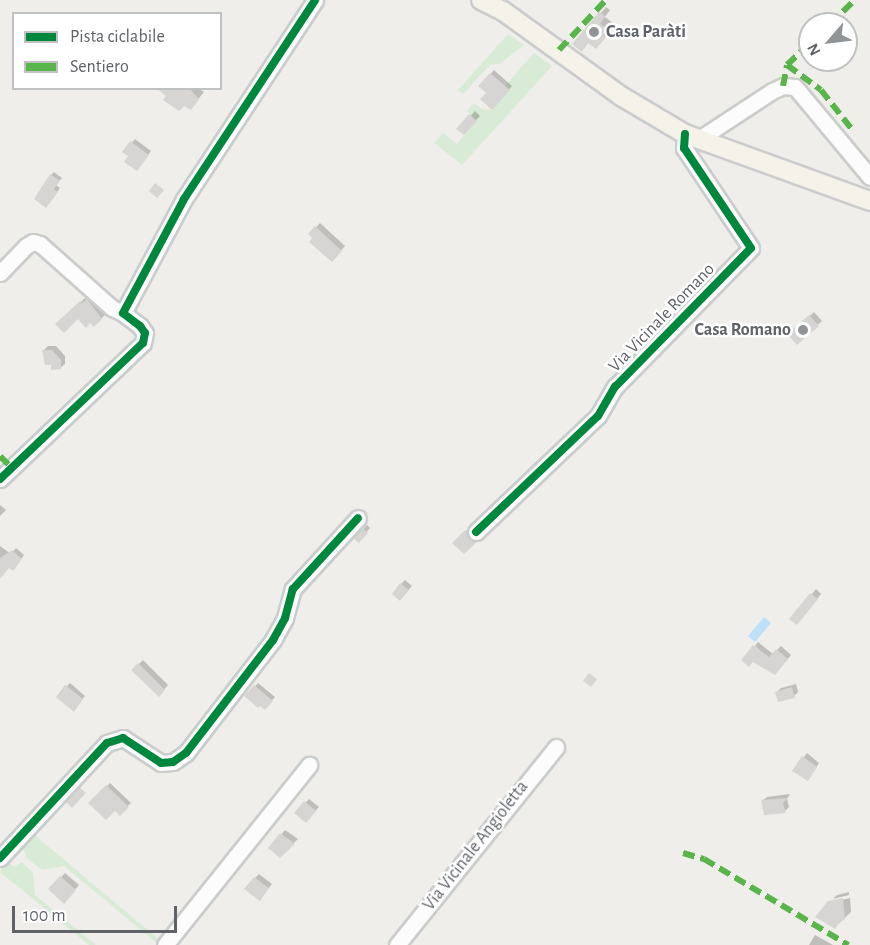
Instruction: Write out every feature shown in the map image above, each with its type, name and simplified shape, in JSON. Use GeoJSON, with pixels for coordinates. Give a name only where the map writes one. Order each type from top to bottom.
{"type":"FeatureCollection","features":[{"type":"Feature","properties":{"kind":"main road"},"geometry":{"type":"LineString","coordinates":[[481,0],[512,18],[621,96],[692,137],[870,201]]}},
{"type":"Feature","properties":{"kind":"street"},"geometry":{"type":"LineString","coordinates":[[123,313],[184,199],[315,0]]}},
{"type":"Feature","properties":{"kind":"street"},"geometry":{"type":"LineString","coordinates":[[692,137],[772,90],[783,86],[795,87],[870,177]]}},
{"type":"Feature","properties":{"kind":"street","name":"Via Vicinale Romano"},"geometry":{"type":"LineString","coordinates":[[476,532],[598,416],[615,387],[751,248],[684,148],[692,137]]}},
{"type":"Feature","properties":{"kind":"street"},"geometry":{"type":"LineString","coordinates":[[0,273],[26,246],[33,242],[40,244],[112,308],[123,313],[140,326],[145,333],[143,343],[0,479]]}},
{"type":"Feature","properties":{"kind":"street"},"geometry":{"type":"LineString","coordinates":[[0,858],[107,743],[123,738],[161,763],[173,762],[186,753],[273,640],[285,618],[293,589],[358,518]]}},
{"type":"Feature","properties":{"kind":"street","name":"Via Vicinale Angioletta"},"geometry":{"type":"LineString","coordinates":[[397,945],[556,747]]}},
{"type":"Feature","properties":{"kind":"street"},"geometry":{"type":"LineString","coordinates":[[165,945],[309,765]]}},
{"type":"Feature","properties":{"kind":"green space"},"geometry":{"type":"Polygon","coordinates":[[[508,34],[524,45],[499,64],[490,65],[463,94],[458,90],[508,34]]]}},
{"type":"Feature","properties":{"kind":"green space"},"geometry":{"type":"Polygon","coordinates":[[[534,53],[552,66],[462,165],[434,143],[443,133],[457,144],[476,121],[467,111],[474,103],[482,109],[492,110],[505,86],[534,53]]]}},
{"type":"Feature","properties":{"kind":"green space"},"geometry":{"type":"Polygon","coordinates":[[[31,832],[162,942],[159,945],[64,866],[42,870],[27,858],[21,844],[31,832]]]}},
{"type":"Feature","properties":{"kind":"green space"},"geometry":{"type":"Polygon","coordinates":[[[5,861],[14,867],[22,862],[33,873],[35,895],[96,945],[89,945],[0,872],[5,861]]]}},
{"type":"Feature","properties":{"kind":"water"},"geometry":{"type":"Polygon","coordinates":[[[764,617],[771,623],[755,642],[748,636],[764,617]]]}},
{"type":"Feature","properties":{"kind":"building","name":"Casa Paràti"},"geometry":{"type":"Polygon","coordinates":[[[599,12],[605,16],[600,24],[608,29],[603,35],[606,37],[596,49],[588,43],[582,52],[572,44],[599,12]]]}},
{"type":"Feature","properties":{"kind":"building"},"geometry":{"type":"Polygon","coordinates":[[[490,73],[510,90],[492,110],[480,99],[486,93],[478,86],[490,73]]]}},
{"type":"Feature","properties":{"kind":"building"},"geometry":{"type":"Polygon","coordinates":[[[158,90],[191,90],[199,99],[191,110],[184,106],[179,111],[163,100],[166,96],[158,90]]]}},
{"type":"Feature","properties":{"kind":"building"},"geometry":{"type":"Polygon","coordinates":[[[469,114],[477,121],[464,135],[456,129],[469,114]]]}},
{"type":"Feature","properties":{"kind":"building"},"geometry":{"type":"Polygon","coordinates":[[[130,141],[149,155],[137,171],[124,162],[128,156],[122,152],[130,141]]]}},
{"type":"Feature","properties":{"kind":"building"},"geometry":{"type":"Polygon","coordinates":[[[50,174],[60,181],[54,189],[58,192],[46,208],[34,199],[50,174]]]}},
{"type":"Feature","properties":{"kind":"building"},"geometry":{"type":"Polygon","coordinates":[[[155,183],[164,190],[157,198],[149,191],[155,183]]]}},
{"type":"Feature","properties":{"kind":"building"},"geometry":{"type":"Polygon","coordinates":[[[315,226],[342,251],[332,262],[309,242],[312,238],[308,234],[315,226]]]}},
{"type":"Feature","properties":{"kind":"building"},"geometry":{"type":"Polygon","coordinates":[[[87,299],[102,319],[94,327],[90,323],[86,328],[78,319],[64,333],[55,324],[80,301],[82,303],[87,299]]]}},
{"type":"Feature","properties":{"kind":"building","name":"Casa Romano"},"geometry":{"type":"Polygon","coordinates":[[[809,315],[819,326],[797,345],[787,334],[809,315]]]}},
{"type":"Feature","properties":{"kind":"building"},"geometry":{"type":"Polygon","coordinates":[[[42,350],[52,350],[61,360],[61,369],[51,370],[51,365],[45,365],[42,350]]]}},
{"type":"Feature","properties":{"kind":"building"},"geometry":{"type":"Polygon","coordinates":[[[362,528],[368,533],[359,543],[353,538],[362,528]]]}},
{"type":"Feature","properties":{"kind":"building"},"geometry":{"type":"Polygon","coordinates":[[[465,530],[469,538],[477,542],[464,554],[452,543],[465,530]]]}},
{"type":"Feature","properties":{"kind":"building"},"geometry":{"type":"Polygon","coordinates":[[[12,550],[22,559],[13,571],[9,568],[0,579],[0,558],[12,550]]]}},
{"type":"Feature","properties":{"kind":"building"},"geometry":{"type":"Polygon","coordinates":[[[400,583],[409,590],[400,601],[392,594],[400,583]]]}},
{"type":"Feature","properties":{"kind":"building"},"geometry":{"type":"Polygon","coordinates":[[[810,593],[818,599],[797,625],[789,619],[810,593]]]}},
{"type":"Feature","properties":{"kind":"building"},"geometry":{"type":"Polygon","coordinates":[[[753,645],[769,657],[776,649],[788,659],[775,675],[753,662],[749,667],[741,660],[753,645]]]}},
{"type":"Feature","properties":{"kind":"building"},"geometry":{"type":"Polygon","coordinates":[[[138,663],[165,690],[159,697],[131,670],[138,663]]]}},
{"type":"Feature","properties":{"kind":"building"},"geometry":{"type":"Polygon","coordinates":[[[589,673],[597,679],[591,687],[583,681],[589,673]]]}},
{"type":"Feature","properties":{"kind":"building"},"geometry":{"type":"Polygon","coordinates":[[[65,685],[83,699],[74,712],[56,697],[65,685]]]}},
{"type":"Feature","properties":{"kind":"building"},"geometry":{"type":"Polygon","coordinates":[[[254,685],[273,701],[265,710],[260,706],[258,708],[244,696],[254,685]]]}},
{"type":"Feature","properties":{"kind":"building"},"geometry":{"type":"Polygon","coordinates":[[[792,687],[795,698],[778,702],[775,692],[792,687]]]}},
{"type":"Feature","properties":{"kind":"building"},"geometry":{"type":"Polygon","coordinates":[[[802,756],[817,767],[808,781],[792,771],[802,756]]]}},
{"type":"Feature","properties":{"kind":"building"},"geometry":{"type":"Polygon","coordinates":[[[106,785],[129,807],[120,816],[115,811],[106,820],[88,803],[106,785]]]}},
{"type":"Feature","properties":{"kind":"building"},"geometry":{"type":"Polygon","coordinates":[[[79,787],[86,793],[72,808],[66,802],[79,787]]]}},
{"type":"Feature","properties":{"kind":"building"},"geometry":{"type":"Polygon","coordinates":[[[787,798],[783,804],[786,813],[764,815],[761,800],[787,798]]]}},
{"type":"Feature","properties":{"kind":"building"},"geometry":{"type":"Polygon","coordinates":[[[304,801],[316,811],[306,823],[294,813],[304,801]]]}},
{"type":"Feature","properties":{"kind":"building"},"geometry":{"type":"Polygon","coordinates":[[[280,833],[295,844],[280,858],[268,848],[280,833]]]}},
{"type":"Feature","properties":{"kind":"building"},"geometry":{"type":"Polygon","coordinates":[[[60,876],[76,890],[64,904],[48,889],[60,876]]]}},
{"type":"Feature","properties":{"kind":"building"},"geometry":{"type":"Polygon","coordinates":[[[254,877],[269,888],[260,901],[244,889],[254,877]]]}},
{"type":"Feature","properties":{"kind":"building"},"geometry":{"type":"Polygon","coordinates":[[[843,898],[845,920],[840,921],[835,929],[815,917],[828,901],[843,898]]]}},
{"type":"Feature","properties":{"kind":"marked path"},"geometry":{"type":"LineString","coordinates":[[559,50],[606,0]]}},
{"type":"Feature","properties":{"kind":"marked path"},"geometry":{"type":"LineString","coordinates":[[842,12],[855,0]]}},
{"type":"Feature","properties":{"kind":"marked path"},"geometry":{"type":"LineString","coordinates":[[783,86],[787,65],[798,54]]}},
{"type":"Feature","properties":{"kind":"marked path"},"geometry":{"type":"LineString","coordinates":[[787,65],[821,90],[854,132]]}},
{"type":"Feature","properties":{"kind":"marked path"},"geometry":{"type":"LineString","coordinates":[[0,456],[12,468]]}},
{"type":"Feature","properties":{"kind":"marked path"},"geometry":{"type":"LineString","coordinates":[[683,853],[704,859],[848,945]]}},
{"type":"Feature","properties":{"kind":"cycle path"},"geometry":{"type":"LineString","coordinates":[[0,479],[143,343],[145,333],[140,326],[123,313],[184,199],[315,0]]}},
{"type":"Feature","properties":{"kind":"cycle path"},"geometry":{"type":"LineString","coordinates":[[476,532],[598,416],[615,387],[751,248],[684,148],[685,134]]}},
{"type":"Feature","properties":{"kind":"cycle path"},"geometry":{"type":"LineString","coordinates":[[0,858],[107,743],[123,738],[161,763],[173,762],[186,753],[273,640],[285,618],[293,589],[358,518]]}},
{"type":"Feature","properties":{"kind":"place","name":"Casa Paràti"},"geometry":{"type":"Point","coordinates":[594,32]}},
{"type":"Feature","properties":{"kind":"place","name":"Casa Romano"},"geometry":{"type":"Point","coordinates":[803,330]}}]}
